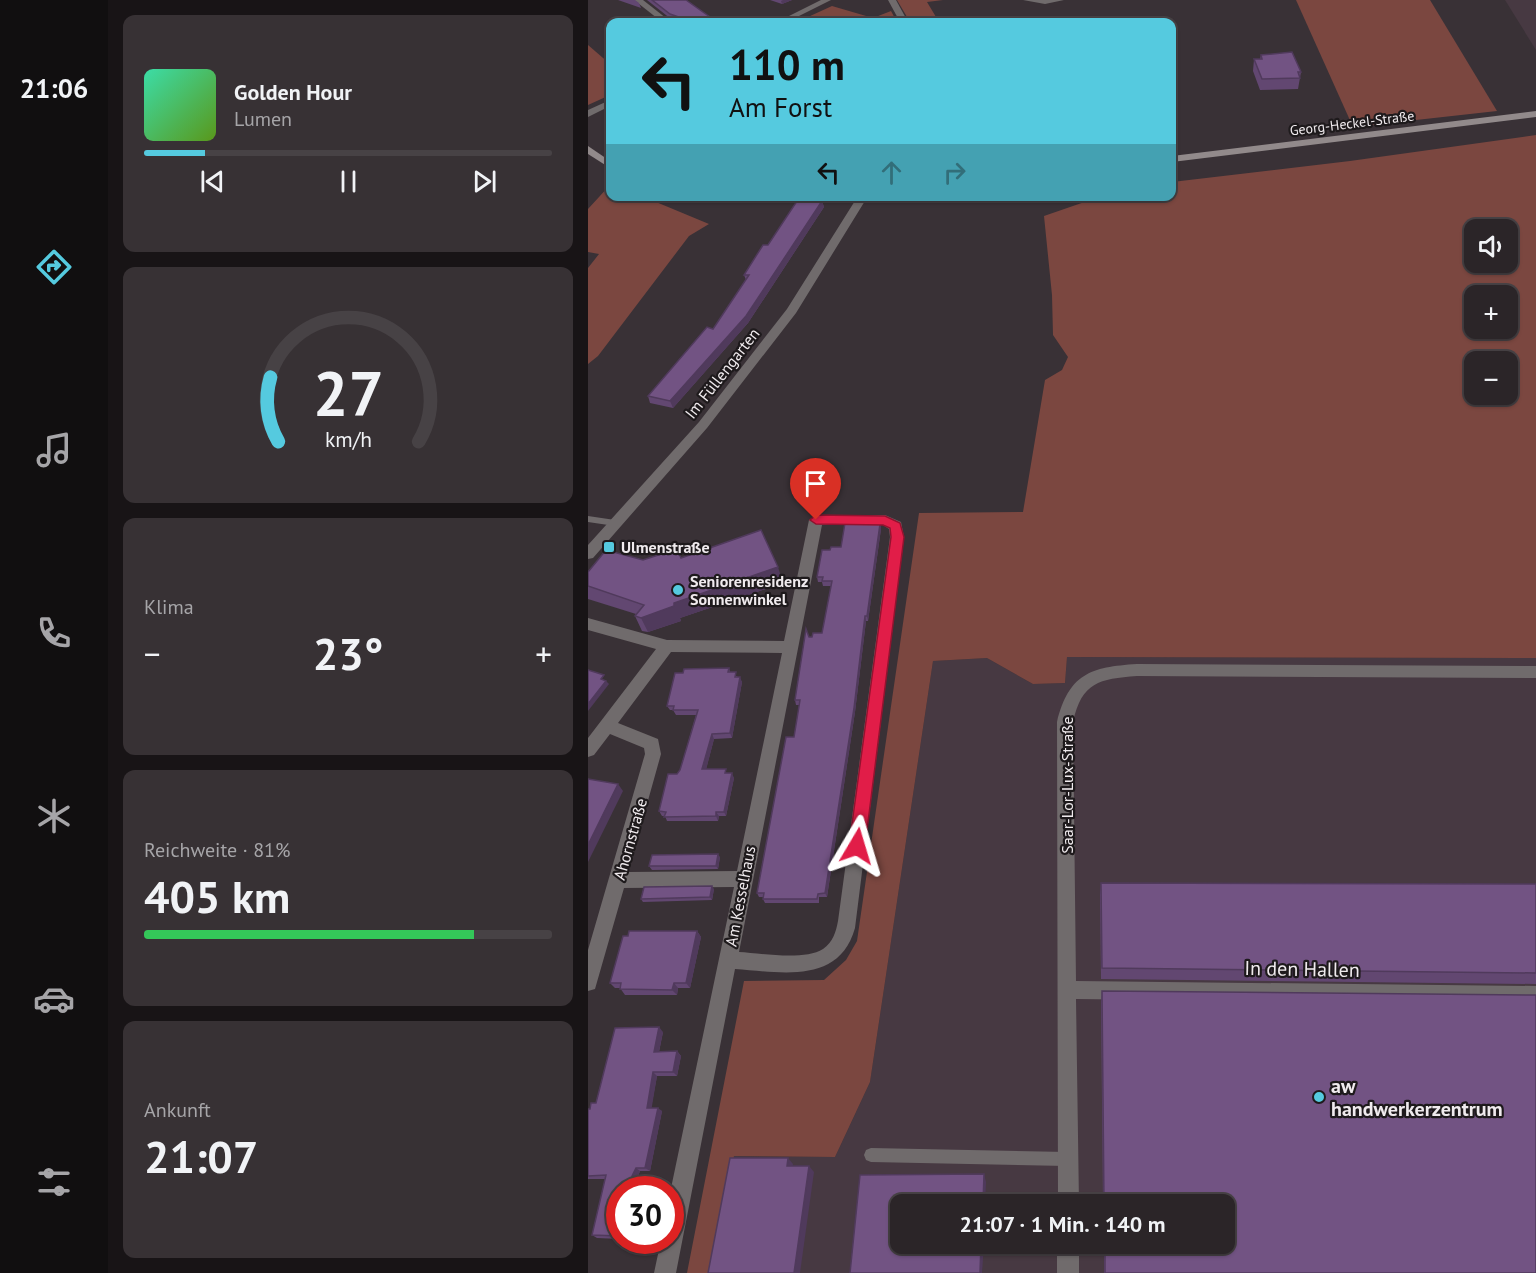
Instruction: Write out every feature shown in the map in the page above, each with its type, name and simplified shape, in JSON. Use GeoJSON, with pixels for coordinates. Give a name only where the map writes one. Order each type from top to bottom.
{"type":"FeatureCollection","features":[{"type":"Feature","properties":{"kind":"street"},"geometry":{"type":"LineString","coordinates":[[638,0],[662,18]]}},
{"type":"Feature","properties":{"kind":"street"},"geometry":{"type":"LineString","coordinates":[[789,18],[827,0]]}},
{"type":"Feature","properties":{"kind":"street"},"geometry":{"type":"LineString","coordinates":[[892,0],[902,18]]}},
{"type":"Feature","properties":{"kind":"street"},"geometry":{"type":"LineString","coordinates":[[1027,0],[1045,2],[1060,0]]}},
{"type":"Feature","properties":{"kind":"street"},"geometry":{"type":"LineString","coordinates":[[588,114],[606,105]]}},
{"type":"Feature","properties":{"kind":"street","name":"Georg-Heckel-Straße"},"geometry":{"type":"LineString","coordinates":[[1176,159],[1536,114]]}},
{"type":"Feature","properties":{"kind":"street"},"geometry":{"type":"LineString","coordinates":[[588,149],[606,162]]}},
{"type":"Feature","properties":{"kind":"street","name":"Im Füllengarten"},"geometry":{"type":"LineString","coordinates":[[588,554],[697,432],[792,311],[860,201]]}},
{"type":"Feature","properties":{"kind":"street","name":"Am Kesselhaus"},"geometry":{"type":"LineString","coordinates":[[665,1273],[816,520],[885,520],[896,526],[897,537],[850,893],[840,945],[828,958],[813,963],[728,960]]}},
{"type":"Feature","properties":{"kind":"street"},"geometry":{"type":"LineString","coordinates":[[588,624],[667,646],[789,647]]}},
{"type":"Feature","properties":{"kind":"street"},"geometry":{"type":"LineString","coordinates":[[588,750],[667,646]]}},
{"type":"Feature","properties":{"kind":"street","name":"Saar-Lor-Lux-Straße"},"geometry":{"type":"LineString","coordinates":[[1068,1194],[1065,722],[1069,702],[1087,680],[1102,672],[1137,670],[1536,672]]}},
{"type":"Feature","properties":{"kind":"street","name":"Ahornstraße"},"geometry":{"type":"LineString","coordinates":[[588,982],[619,880],[653,754],[652,744],[606,725]]}},
{"type":"Feature","properties":{"kind":"street"},"geometry":{"type":"LineString","coordinates":[[619,880],[743,879]]}},
{"type":"Feature","properties":{"kind":"street","name":"In den Hallen"},"geometry":{"type":"LineString","coordinates":[[1068,990],[1536,995]]}},
{"type":"Feature","properties":{"kind":"street"},"geometry":{"type":"LineString","coordinates":[[1068,1254],[1068,1273]]}},
{"type":"Feature","properties":{"kind":"lane"},"geometry":{"type":"LineString","coordinates":[[588,519],[615,523]]}},
{"type":"Feature","properties":{"kind":"lane"},"geometry":{"type":"LineString","coordinates":[[871,1155],[1067,1159]]}},
{"type":"Feature","properties":{"kind":"shaded area"},"geometry":{"type":"Polygon","coordinates":[[[897,0],[943,0],[927,2],[937,18],[908,18],[897,0]]]}},
{"type":"Feature","properties":{"kind":"shaded area"},"geometry":{"type":"Polygon","coordinates":[[[1296,0],[1430,0],[1497,111],[1353,127],[1296,0]]]}},
{"type":"Feature","properties":{"kind":"shaded area"},"geometry":{"type":"Polygon","coordinates":[[[1505,0],[1536,0],[1536,50],[1505,0]]]}},
{"type":"Feature","properties":{"kind":"shaded area"},"geometry":{"type":"Polygon","coordinates":[[[832,6],[873,18],[806,18],[832,6]]]}},
{"type":"Feature","properties":{"kind":"shaded area"},"geometry":{"type":"Polygon","coordinates":[[[891,11],[895,18],[873,18],[891,11]]]}},
{"type":"Feature","properties":{"kind":"shaded area"},"geometry":{"type":"Polygon","coordinates":[[[588,45],[606,61],[606,97],[588,105],[588,45]]]}},
{"type":"Feature","properties":{"kind":"shaded area"},"geometry":{"type":"Polygon","coordinates":[[[1536,135],[1536,658],[1067,657],[1065,683],[1033,684],[987,658],[933,661],[870,1082],[835,1157],[734,1156],[712,1273],[687,1273],[744,981],[824,980],[846,960],[857,941],[919,513],[1023,512],[1045,380],[1062,370],[1068,357],[1053,335],[1052,295],[1044,216],[1087,201],[1176,201],[1176,182],[1350,161],[1536,135]]]}},
{"type":"Feature","properties":{"kind":"shaded area"},"geometry":{"type":"Polygon","coordinates":[[[606,189],[606,201],[654,201],[709,224],[689,236],[598,356],[588,364],[588,268],[599,254],[588,252],[588,209],[606,189]]]}},
{"type":"Feature","properties":{"kind":"shaded area"},"geometry":{"type":"Polygon","coordinates":[[[1067,657],[1536,658],[1536,1273],[712,1273],[734,1156],[835,1157],[870,1082],[933,661],[987,658],[1033,684],[1065,683],[1067,657]]]}},
{"type":"Feature","properties":{"kind":"building"},"geometry":{"type":"Polygon","coordinates":[[[652,0],[686,0],[711,18],[682,18],[670,14],[652,0]]]}},
{"type":"Feature","properties":{"kind":"building"},"geometry":{"type":"Polygon","coordinates":[[[1292,52],[1301,72],[1298,72],[1300,78],[1262,79],[1254,59],[1262,59],[1261,55],[1292,52]]]}},
{"type":"Feature","properties":{"kind":"building"},"geometry":{"type":"Polygon","coordinates":[[[797,201],[822,201],[746,316],[670,401],[648,396],[707,327],[713,329],[749,275],[744,275],[763,245],[768,245],[797,201]]]}},
{"type":"Feature","properties":{"kind":"building"},"geometry":{"type":"Polygon","coordinates":[[[845,523],[880,524],[825,893],[818,894],[817,899],[763,899],[764,893],[757,893],[786,737],[794,737],[800,700],[795,700],[806,629],[809,637],[812,637],[813,633],[822,633],[832,581],[822,581],[823,577],[817,577],[822,550],[841,547],[845,523]]]}},
{"type":"Feature","properties":{"kind":"building","name":"Seniorenresidenz Sonnenwinkel"},"geometry":{"type":"Polygon","coordinates":[[[761,530],[778,567],[674,603],[674,606],[641,618],[635,616],[644,605],[588,586],[588,572],[606,550],[643,560],[677,549],[681,558],[761,530]]]}},
{"type":"Feature","properties":{"kind":"building"},"geometry":{"type":"Polygon","coordinates":[[[729,668],[728,672],[736,672],[735,677],[740,677],[730,733],[712,734],[702,769],[726,769],[725,773],[732,773],[724,812],[716,812],[716,816],[664,817],[666,812],[659,811],[668,774],[677,774],[680,770],[698,710],[673,710],[674,706],[667,706],[675,673],[683,673],[684,669],[729,668]]]}},
{"type":"Feature","properties":{"kind":"building"},"geometry":{"type":"Polygon","coordinates":[[[588,670],[604,675],[601,679],[606,681],[588,704],[588,670]]]}},
{"type":"Feature","properties":{"kind":"building"},"geometry":{"type":"Polygon","coordinates":[[[588,779],[618,784],[588,845],[588,779]]]}},
{"type":"Feature","properties":{"kind":"building"},"geometry":{"type":"Polygon","coordinates":[[[718,854],[716,866],[649,866],[652,855],[718,854]]]}},
{"type":"Feature","properties":{"kind":"building"},"geometry":{"type":"Polygon","coordinates":[[[1101,883],[1536,884],[1536,973],[1102,968],[1101,883]]]}},
{"type":"Feature","properties":{"kind":"building"},"geometry":{"type":"Polygon","coordinates":[[[712,886],[710,897],[641,899],[644,887],[712,886]]]}},
{"type":"Feature","properties":{"kind":"building"},"geometry":{"type":"Polygon","coordinates":[[[629,931],[697,931],[686,983],[674,983],[672,990],[620,989],[621,983],[610,983],[623,936],[628,936],[629,931]]]}},
{"type":"Feature","properties":{"kind":"building","name":"aw handwerkerzentrum"},"geometry":{"type":"Polygon","coordinates":[[[1102,991],[1536,995],[1536,1273],[1105,1273],[1105,1254],[1235,1254],[1235,1194],[1104,1194],[1102,991]]]}},
{"type":"Feature","properties":{"kind":"building"},"geometry":{"type":"Polygon","coordinates":[[[659,1027],[654,1052],[677,1051],[673,1072],[653,1072],[647,1108],[658,1108],[645,1168],[636,1168],[632,1176],[606,1176],[606,1236],[592,1235],[606,1175],[588,1176],[588,1109],[591,1103],[596,1103],[615,1028],[659,1027]]]}},
{"type":"Feature","properties":{"kind":"building"},"geometry":{"type":"Polygon","coordinates":[[[730,1158],[788,1158],[787,1166],[809,1166],[794,1273],[708,1273],[730,1158]]]}},
{"type":"Feature","properties":{"kind":"building"},"geometry":{"type":"Polygon","coordinates":[[[984,1174],[983,1194],[890,1194],[890,1254],[981,1254],[980,1273],[850,1273],[860,1175],[984,1174]]]}},
{"type":"Feature","properties":{"kind":"place","name":"Ulmenstraße"},"geometry":{"type":"Point","coordinates":[609,547]}},
{"type":"Feature","properties":{"kind":"place","name":"Seniorenresidenz Sonnenwinkel"},"geometry":{"type":"Point","coordinates":[678,590]}},
{"type":"Feature","properties":{"kind":"place","name":"aw handwerkerzentrum"},"geometry":{"type":"Point","coordinates":[1319,1097]}},
{"type":"Feature","properties":{"kind":"route"},"geometry":{"type":"LineString","coordinates":[[816,520],[885,520],[896,526],[897,537],[857,846]]}}]}
